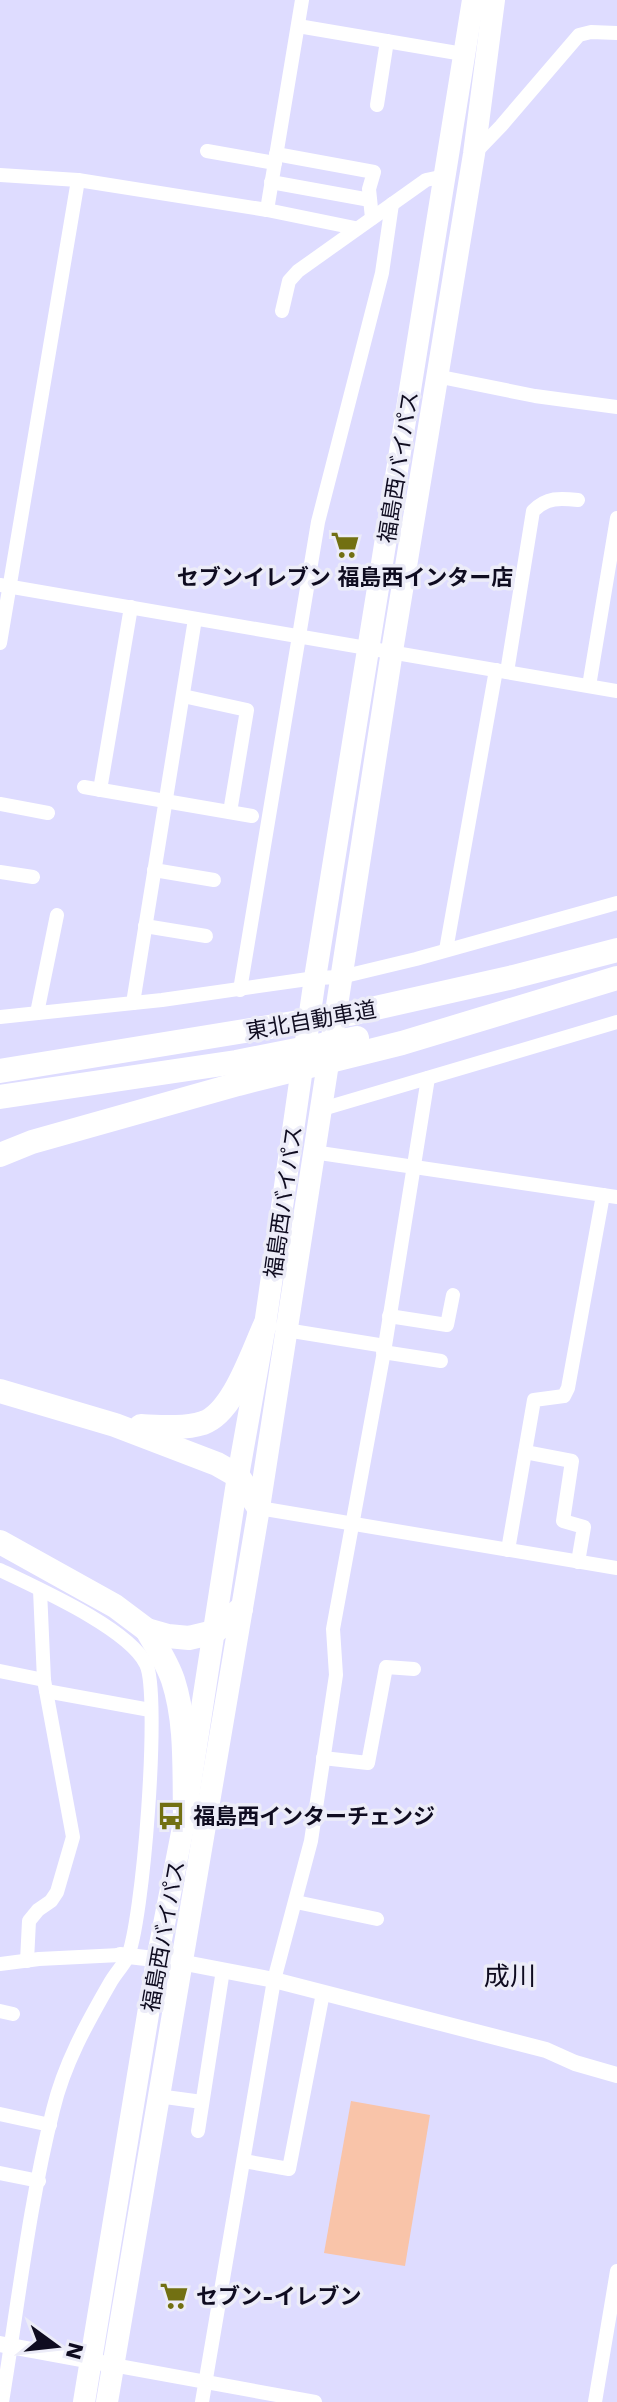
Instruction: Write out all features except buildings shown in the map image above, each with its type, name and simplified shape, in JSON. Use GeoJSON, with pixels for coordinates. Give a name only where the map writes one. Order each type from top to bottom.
{"type":"FeatureCollection","features":[{"type":"Feature","properties":{"kind":"highway","name":"福島西バイパス"},"geometry":{"type":"LineString","coordinates":[[107,2402],[102,2363],[169,1961],[259,1508],[275,1328],[315,978],[473,0]]}},
{"type":"Feature","properties":{"kind":"highway","name":"福島西バイパス"},"geometry":{"type":"LineString","coordinates":[[84,2402],[102,2363],[158,2096],[185,1817],[238,1476],[275,1328],[313,1152],[474,154],[494,0]]}},
{"type":"Feature","properties":{"kind":"highway","name":"東北自動車道"},"geometry":{"type":"LineString","coordinates":[[0,1070],[349,1014],[617,950]]}},
{"type":"Feature","properties":{"kind":"highway"},"geometry":{"type":"LineString","coordinates":[[0,1155],[32,1142],[281,1064],[347,1048],[402,1043],[617,978]]}},
{"type":"Feature","properties":{"kind":"highway","name":"東北自動車道"},"geometry":{"type":"LineString","coordinates":[[0,1097],[281,1064]]}},
{"type":"Feature","properties":{"kind":"highway"},"geometry":{"type":"LineString","coordinates":[[115,1425],[179,1428],[207,1422],[223,1409],[275,1328]]}},
{"type":"Feature","properties":{"kind":"highway"},"geometry":{"type":"LineString","coordinates":[[0,1391],[115,1425],[217,1464],[238,1476],[259,1508]]}},
{"type":"Feature","properties":{"kind":"highway"},"geometry":{"type":"LineString","coordinates":[[0,1542],[115,1606],[147,1630],[168,1636],[189,1638],[214,1632],[241,1609]]}},
{"type":"Feature","properties":{"kind":"highway"},"geometry":{"type":"LineString","coordinates":[[147,1630],[172,1676],[178,1697],[184,1742],[185,1817]]}},
{"type":"Feature","properties":{"kind":"street"},"geometry":{"type":"LineString","coordinates":[[267,210],[302,0]]}},
{"type":"Feature","properties":{"kind":"street"},"geometry":{"type":"LineString","coordinates":[[298,26],[463,54]]}},
{"type":"Feature","properties":{"kind":"street"},"geometry":{"type":"LineString","coordinates":[[474,154],[579,35],[617,33]]}},
{"type":"Feature","properties":{"kind":"street"},"geometry":{"type":"LineString","coordinates":[[377,105],[387,41]]}},
{"type":"Feature","properties":{"kind":"street"},"geometry":{"type":"LineString","coordinates":[[207,151],[374,172],[369,189],[372,218]]}},
{"type":"Feature","properties":{"kind":"street"},"geometry":{"type":"LineString","coordinates":[[0,175],[78,180],[267,210],[355,228]]}},
{"type":"Feature","properties":{"kind":"street"},"geometry":{"type":"LineString","coordinates":[[282,311],[289,281],[298,271],[426,180],[445,176]]}},
{"type":"Feature","properties":{"kind":"street"},"geometry":{"type":"LineString","coordinates":[[0,643],[5,586],[78,180]]}},
{"type":"Feature","properties":{"kind":"street"},"geometry":{"type":"LineString","coordinates":[[271,182],[370,200]]}},
{"type":"Feature","properties":{"kind":"street"},"geometry":{"type":"LineString","coordinates":[[240,990],[318,522],[382,273],[392,204]]}},
{"type":"Feature","properties":{"kind":"street"},"geometry":{"type":"LineString","coordinates":[[436,376],[535,396],[617,407]]}},
{"type":"Feature","properties":{"kind":"street"},"geometry":{"type":"LineString","coordinates":[[446,950],[533,511],[550,500],[578,500]]}},
{"type":"Feature","properties":{"kind":"street"},"geometry":{"type":"LineString","coordinates":[[589,686],[617,518]]}},
{"type":"Feature","properties":{"kind":"street"},"geometry":{"type":"LineString","coordinates":[[5,586],[617,691]]}},
{"type":"Feature","properties":{"kind":"street"},"geometry":{"type":"LineString","coordinates":[[100,790],[131,607]]}},
{"type":"Feature","properties":{"kind":"street"},"geometry":{"type":"LineString","coordinates":[[133,1003],[195,619]]}},
{"type":"Feature","properties":{"kind":"street"},"geometry":{"type":"LineString","coordinates":[[183,696],[247,710],[230,812]]}},
{"type":"Feature","properties":{"kind":"street"},"geometry":{"type":"LineString","coordinates":[[84,787],[252,816]]}},
{"type":"Feature","properties":{"kind":"street"},"geometry":{"type":"LineString","coordinates":[[0,804],[48,813]]}},
{"type":"Feature","properties":{"kind":"street"},"geometry":{"type":"LineString","coordinates":[[154,870],[214,880]]}},
{"type":"Feature","properties":{"kind":"street"},"geometry":{"type":"LineString","coordinates":[[0,872],[33,877]]}},
{"type":"Feature","properties":{"kind":"street"},"geometry":{"type":"LineString","coordinates":[[0,1017],[341,977],[617,903]]}},
{"type":"Feature","properties":{"kind":"street"},"geometry":{"type":"LineString","coordinates":[[37,1013],[57,915]]}},
{"type":"Feature","properties":{"kind":"street"},"geometry":{"type":"LineString","coordinates":[[145,926],[206,936]]}},
{"type":"Feature","properties":{"kind":"street"},"geometry":{"type":"LineString","coordinates":[[319,1110],[617,1022]]}},
{"type":"Feature","properties":{"kind":"street"},"geometry":{"type":"LineString","coordinates":[[202,2402],[274,1980],[311,1841],[337,1665],[333,1629],[384,1349],[428,1078]]}},
{"type":"Feature","properties":{"kind":"street"},"geometry":{"type":"LineString","coordinates":[[313,1152],[610,1196],[568,1388],[564,1396],[534,1400],[508,1550]]}},
{"type":"Feature","properties":{"kind":"street"},"geometry":{"type":"LineString","coordinates":[[389,1316],[447,1325],[453,1295]]}},
{"type":"Feature","properties":{"kind":"street"},"geometry":{"type":"LineString","coordinates":[[275,1328],[441,1361]]}},
{"type":"Feature","properties":{"kind":"street"},"geometry":{"type":"LineString","coordinates":[[525,1452],[572,1461],[563,1521],[584,1527],[578,1562]]}},
{"type":"Feature","properties":{"kind":"street"},"geometry":{"type":"LineString","coordinates":[[259,1508],[617,1568]]}},
{"type":"Feature","properties":{"kind":"street"},"geometry":{"type":"LineString","coordinates":[[0,1570],[109,1628],[134,1649],[146,1662],[149,1673],[150,1710],[149,1794],[142,1876],[124,1956],[69,2060],[50,2125],[6,2346],[2,2402]]}},
{"type":"Feature","properties":{"kind":"street"},"geometry":{"type":"LineString","coordinates":[[27,1961],[29,1921],[57,1892],[73,1837],[45,1685],[40,1590]]}},
{"type":"Feature","properties":{"kind":"street"},"geometry":{"type":"LineString","coordinates":[[323,1758],[368,1763],[386,1667],[414,1669]]}},
{"type":"Feature","properties":{"kind":"street"},"geometry":{"type":"LineString","coordinates":[[0,1671],[150,1710]]}},
{"type":"Feature","properties":{"kind":"street"},"geometry":{"type":"LineString","coordinates":[[296,1902],[377,1919]]}},
{"type":"Feature","properties":{"kind":"street"},"geometry":{"type":"LineString","coordinates":[[0,1964],[124,1956],[223,1970],[274,1980],[546,2050],[575,2063],[617,2075]]}},
{"type":"Feature","properties":{"kind":"street"},"geometry":{"type":"LineString","coordinates":[[198,2131],[223,1970]]}},
{"type":"Feature","properties":{"kind":"street"},"geometry":{"type":"LineString","coordinates":[[244,2161],[289,2169],[323,1993]]}},
{"type":"Feature","properties":{"kind":"street"},"geometry":{"type":"LineString","coordinates":[[158,2096],[202,2102]]}},
{"type":"Feature","properties":{"kind":"street"},"geometry":{"type":"LineString","coordinates":[[0,2114],[50,2125]]}},
{"type":"Feature","properties":{"kind":"street"},"geometry":{"type":"LineString","coordinates":[[0,2173],[39,2181]]}},
{"type":"Feature","properties":{"kind":"street"},"geometry":{"type":"LineString","coordinates":[[595,2402],[617,2271]]}},
{"type":"Feature","properties":{"kind":"street"},"geometry":{"type":"LineString","coordinates":[[6,2346],[315,2402]]}},
{"type":"Feature","properties":{"kind":"shaded area"},"geometry":{"type":"Polygon","coordinates":[[[351,2101],[430,2115],[405,2266],[324,2253],[351,2101]]]}},
{"type":"Feature","properties":{"kind":"place","name":"セブンイレブン 福島西インター店"},"geometry":{"type":"Point","coordinates":[345,545]}},
{"type":"Feature","properties":{"kind":"place","name":"福島西インターチェンジ"},"geometry":{"type":"Point","coordinates":[171,1816]}},
{"type":"Feature","properties":{"kind":"place","name":"セブン-イレブン"},"geometry":{"type":"Point","coordinates":[174,2296]}},
{"type":"Feature","properties":{"kind":"district","name":"成川"},"geometry":{"type":"Point","coordinates":[510,1976]}}]}
